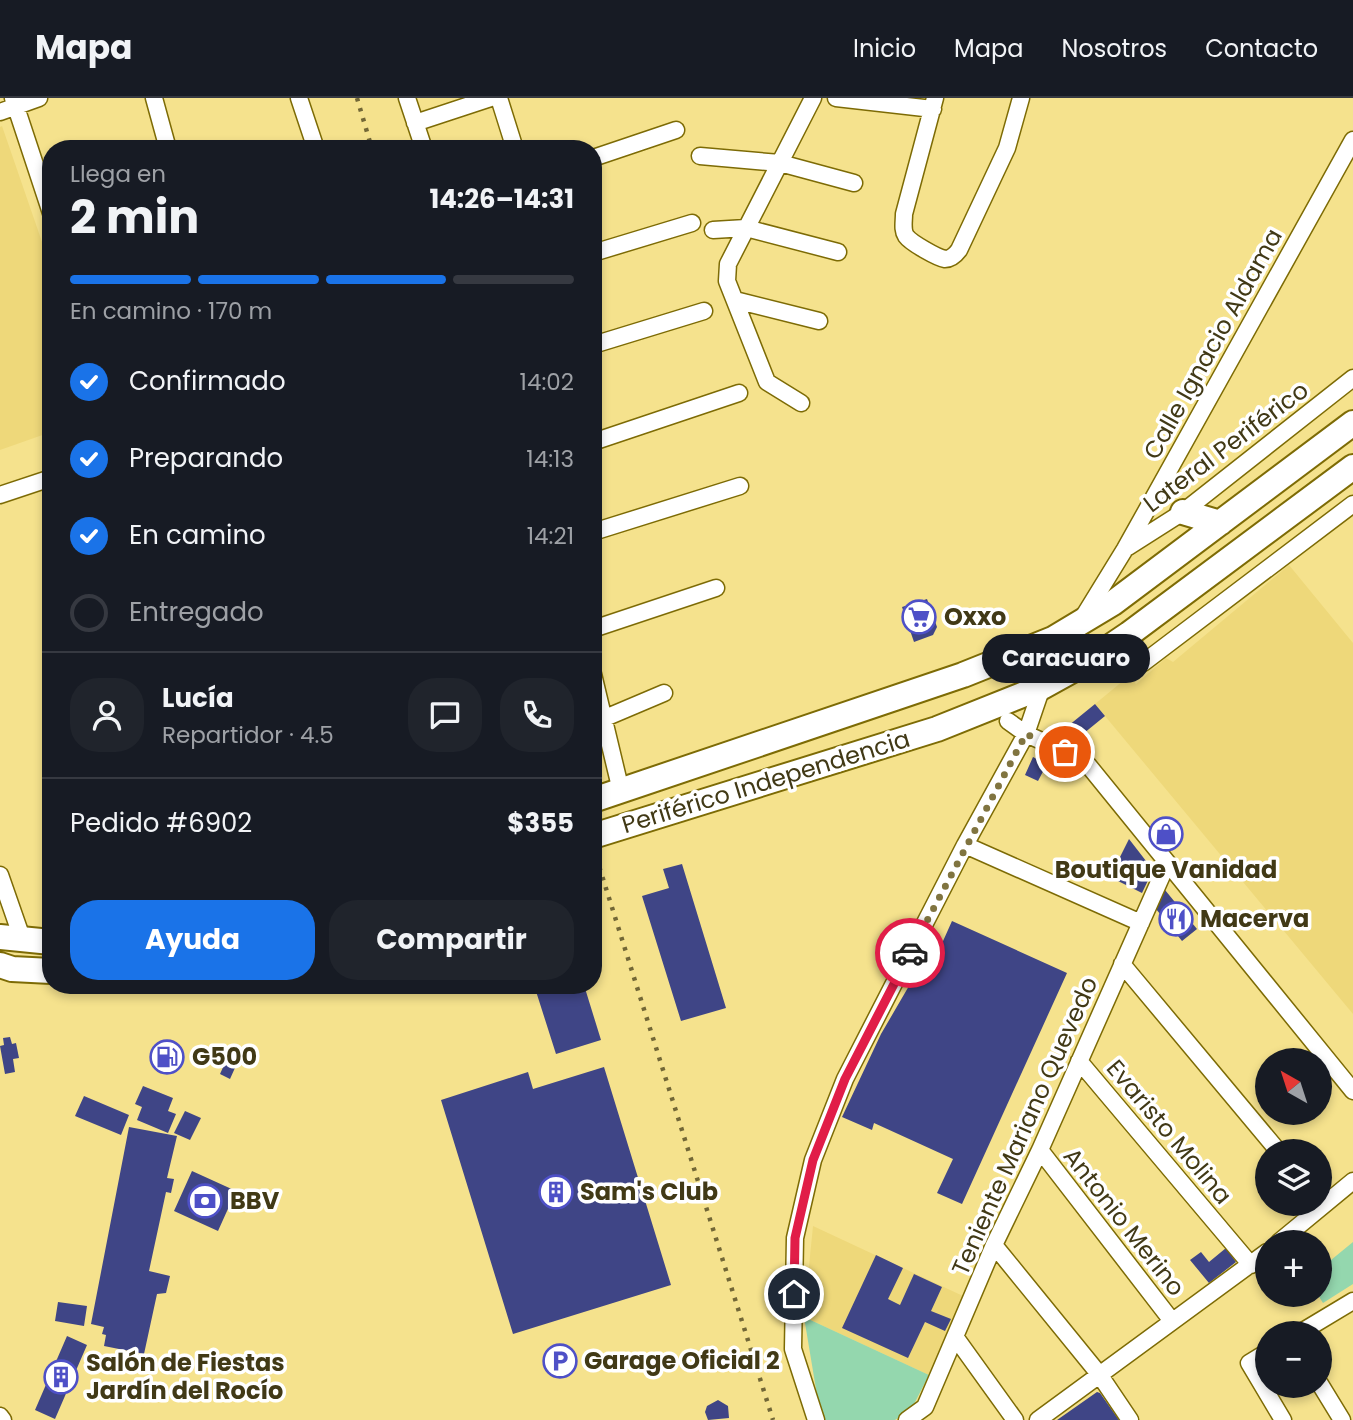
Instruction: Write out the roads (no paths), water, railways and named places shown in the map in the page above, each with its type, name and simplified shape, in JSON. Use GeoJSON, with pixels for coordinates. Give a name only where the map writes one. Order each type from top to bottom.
{"type":"FeatureCollection","features":[{"type":"Feature","properties":{"kind":"highway"},"geometry":{"type":"LineString","coordinates":[[602,807],[957,691],[1113,603],[1353,423]]}},
{"type":"Feature","properties":{"kind":"highway"},"geometry":{"type":"LineString","coordinates":[[1007,712],[1042,687],[1089,662],[1353,467]]}},
{"type":"Feature","properties":{"kind":"highway"},"geometry":{"type":"LineString","coordinates":[[1183,512],[1220,523]]}},
{"type":"Feature","properties":{"kind":"highway","name":"Periférico Independencia"},"geometry":{"type":"LineString","coordinates":[[602,797],[1028,650]]}},
{"type":"Feature","properties":{"kind":"highway"},"geometry":{"type":"LineString","coordinates":[[602,825],[936,722],[1002,695],[1042,687]]}},
{"type":"Feature","properties":{"kind":"highway","name":"Periférico Independencia"},"geometry":{"type":"LineString","coordinates":[[602,833],[939,729],[1007,712]]}},
{"type":"Feature","properties":{"kind":"highway"},"geometry":{"type":"LineString","coordinates":[[12,939],[42,941]]}},
{"type":"Feature","properties":{"kind":"highway"},"geometry":{"type":"LineString","coordinates":[[0,965],[12,969],[42,971]]}},
{"type":"Feature","properties":{"kind":"street"},"geometry":{"type":"LineString","coordinates":[[0,112],[15,102],[38,98]]}},
{"type":"Feature","properties":{"kind":"street"},"geometry":{"type":"LineString","coordinates":[[154,98],[166,140]]}},
{"type":"Feature","properties":{"kind":"street"},"geometry":{"type":"LineString","coordinates":[[299,98],[313,140]]}},
{"type":"Feature","properties":{"kind":"street"},"geometry":{"type":"LineString","coordinates":[[407,98],[421,140]]}},
{"type":"Feature","properties":{"kind":"street"},"geometry":{"type":"LineString","coordinates":[[415,124],[491,98]]}},
{"type":"Feature","properties":{"kind":"street"},"geometry":{"type":"LineString","coordinates":[[499,98],[512,140]]}},
{"type":"Feature","properties":{"kind":"street"},"geometry":{"type":"LineString","coordinates":[[801,403],[767,382],[727,281],[726,272],[813,98]]}},
{"type":"Feature","properties":{"kind":"street"},"geometry":{"type":"LineString","coordinates":[[836,98],[934,104],[904,214],[905,234],[912,243],[946,259],[954,257],[959,250],[1007,148],[1021,98]]}},
{"type":"Feature","properties":{"kind":"street"},"geometry":{"type":"LineString","coordinates":[[15,102],[42,185]]}},
{"type":"Feature","properties":{"kind":"street"},"geometry":{"type":"LineString","coordinates":[[602,155],[676,130]]}},
{"type":"Feature","properties":{"kind":"street","name":"Calle Ignacio Aldama"},"geometry":{"type":"LineString","coordinates":[[1078,625],[1125,549],[1353,139]]}},
{"type":"Feature","properties":{"kind":"street"},"geometry":{"type":"LineString","coordinates":[[700,156],[780,163],[854,183]]}},
{"type":"Feature","properties":{"kind":"street"},"geometry":{"type":"LineString","coordinates":[[602,250],[692,223]]}},
{"type":"Feature","properties":{"kind":"street"},"geometry":{"type":"LineString","coordinates":[[713,230],[746,228],[838,252]]}},
{"type":"Feature","properties":{"kind":"street"},"geometry":{"type":"LineString","coordinates":[[735,300],[818,321]]}},
{"type":"Feature","properties":{"kind":"street"},"geometry":{"type":"LineString","coordinates":[[602,342],[704,311]]}},
{"type":"Feature","properties":{"kind":"street","name":"Lateral Periférico"},"geometry":{"type":"LineString","coordinates":[[1125,549],[1183,512],[1353,379]]}},
{"type":"Feature","properties":{"kind":"street"},"geometry":{"type":"LineString","coordinates":[[602,439],[739,393]]}},
{"type":"Feature","properties":{"kind":"street"},"geometry":{"type":"LineString","coordinates":[[0,495],[42,481]]}},
{"type":"Feature","properties":{"kind":"street"},"geometry":{"type":"LineString","coordinates":[[602,529],[740,486]]}},
{"type":"Feature","properties":{"kind":"street"},"geometry":{"type":"LineString","coordinates":[[1108,648],[1143,663],[1350,512]]}},
{"type":"Feature","properties":{"kind":"street"},"geometry":{"type":"LineString","coordinates":[[602,626],[716,588]]}},
{"type":"Feature","properties":{"kind":"street"},"geometry":{"type":"LineString","coordinates":[[816,1420],[793,1349],[795,1238],[813,1160],[845,1079],[965,845],[1026,734],[1042,687]]}},
{"type":"Feature","properties":{"kind":"street"},"geometry":{"type":"LineString","coordinates":[[605,718],[664,693]]}},
{"type":"Feature","properties":{"kind":"street"},"geometry":{"type":"LineString","coordinates":[[602,707],[621,791]]}},
{"type":"Feature","properties":{"kind":"street"},"geometry":{"type":"LineString","coordinates":[[1007,712],[1026,734],[1084,760],[1353,1091]]}},
{"type":"Feature","properties":{"kind":"street"},"geometry":{"type":"LineString","coordinates":[[965,845],[1141,923]]}},
{"type":"Feature","properties":{"kind":"street","name":"Teniente Mariano Quevedo"},"geometry":{"type":"LineString","coordinates":[[907,1420],[925,1407],[994,1245],[1040,1150],[1167,864]]}},
{"type":"Feature","properties":{"kind":"street"},"geometry":{"type":"LineString","coordinates":[[0,875],[12,939]]}},
{"type":"Feature","properties":{"kind":"street"},"geometry":{"type":"LineString","coordinates":[[1122,964],[1268,1139]]}},
{"type":"Feature","properties":{"kind":"street","name":"Evaristo Molina"},"geometry":{"type":"LineString","coordinates":[[1079,1061],[1251,1265]]}},
{"type":"Feature","properties":{"kind":"street","name":"Antonio Merino"},"geometry":{"type":"LineString","coordinates":[[1040,1150],[1172,1321]]}},
{"type":"Feature","properties":{"kind":"street"},"geometry":{"type":"LineString","coordinates":[[1332,1196],[1353,1181]]}},
{"type":"Feature","properties":{"kind":"street"},"geometry":{"type":"LineString","coordinates":[[1292,1230],[1308,1216]]}},
{"type":"Feature","properties":{"kind":"street"},"geometry":{"type":"LineString","coordinates":[[994,1245],[1099,1374],[1130,1420]]}},
{"type":"Feature","properties":{"kind":"street"},"geometry":{"type":"LineString","coordinates":[[1038,1420],[1255,1262]]}},
{"type":"Feature","properties":{"kind":"street"},"geometry":{"type":"LineString","coordinates":[[1321,1321],[1353,1301]]}},
{"type":"Feature","properties":{"kind":"street"},"geometry":{"type":"LineString","coordinates":[[956,1338],[1015,1420]]}},
{"type":"Feature","properties":{"kind":"street"},"geometry":{"type":"LineString","coordinates":[[1255,1359],[1249,1363],[1255,1373]]}},
{"type":"Feature","properties":{"kind":"street"},"geometry":{"type":"LineString","coordinates":[[1270,1398],[1283,1420]]}},
{"type":"Feature","properties":{"kind":"street"},"geometry":{"type":"LineString","coordinates":[[1329,1398],[1342,1420]]}},
{"type":"Feature","properties":{"kind":"railway"},"geometry":{"type":"LineString","coordinates":[[357,98],[369,140]]}},
{"type":"Feature","properties":{"kind":"railway"},"geometry":{"type":"LineString","coordinates":[[602,876],[773,1420]]}},
{"type":"Feature","properties":{"kind":"place","name":"Oxxo"},"geometry":{"type":"Point","coordinates":[919,617]}},
{"type":"Feature","properties":{"kind":"place","name":"Caracuaro"},"geometry":{"type":"Point","coordinates":[1065,752]}},
{"type":"Feature","properties":{"kind":"place","name":"Boutique Vanidad"},"geometry":{"type":"Point","coordinates":[1166,834]}},
{"type":"Feature","properties":{"kind":"place","name":"Macerva"},"geometry":{"type":"Point","coordinates":[1176,919]}},
{"type":"Feature","properties":{"kind":"place","name":"G500"},"geometry":{"type":"Point","coordinates":[167,1057]}},
{"type":"Feature","properties":{"kind":"place","name":"Sam's Club"},"geometry":{"type":"Point","coordinates":[556,1192]}},
{"type":"Feature","properties":{"kind":"place","name":"BBV"},"geometry":{"type":"Point","coordinates":[205,1201]}},
{"type":"Feature","properties":{"kind":"place","name":"Garage Oficial 2"},"geometry":{"type":"Point","coordinates":[560,1361]}},
{"type":"Feature","properties":{"kind":"place","name":"Salón de Fiestas Jardín del Rocío"},"geometry":{"type":"Point","coordinates":[61,1377]}}]}
